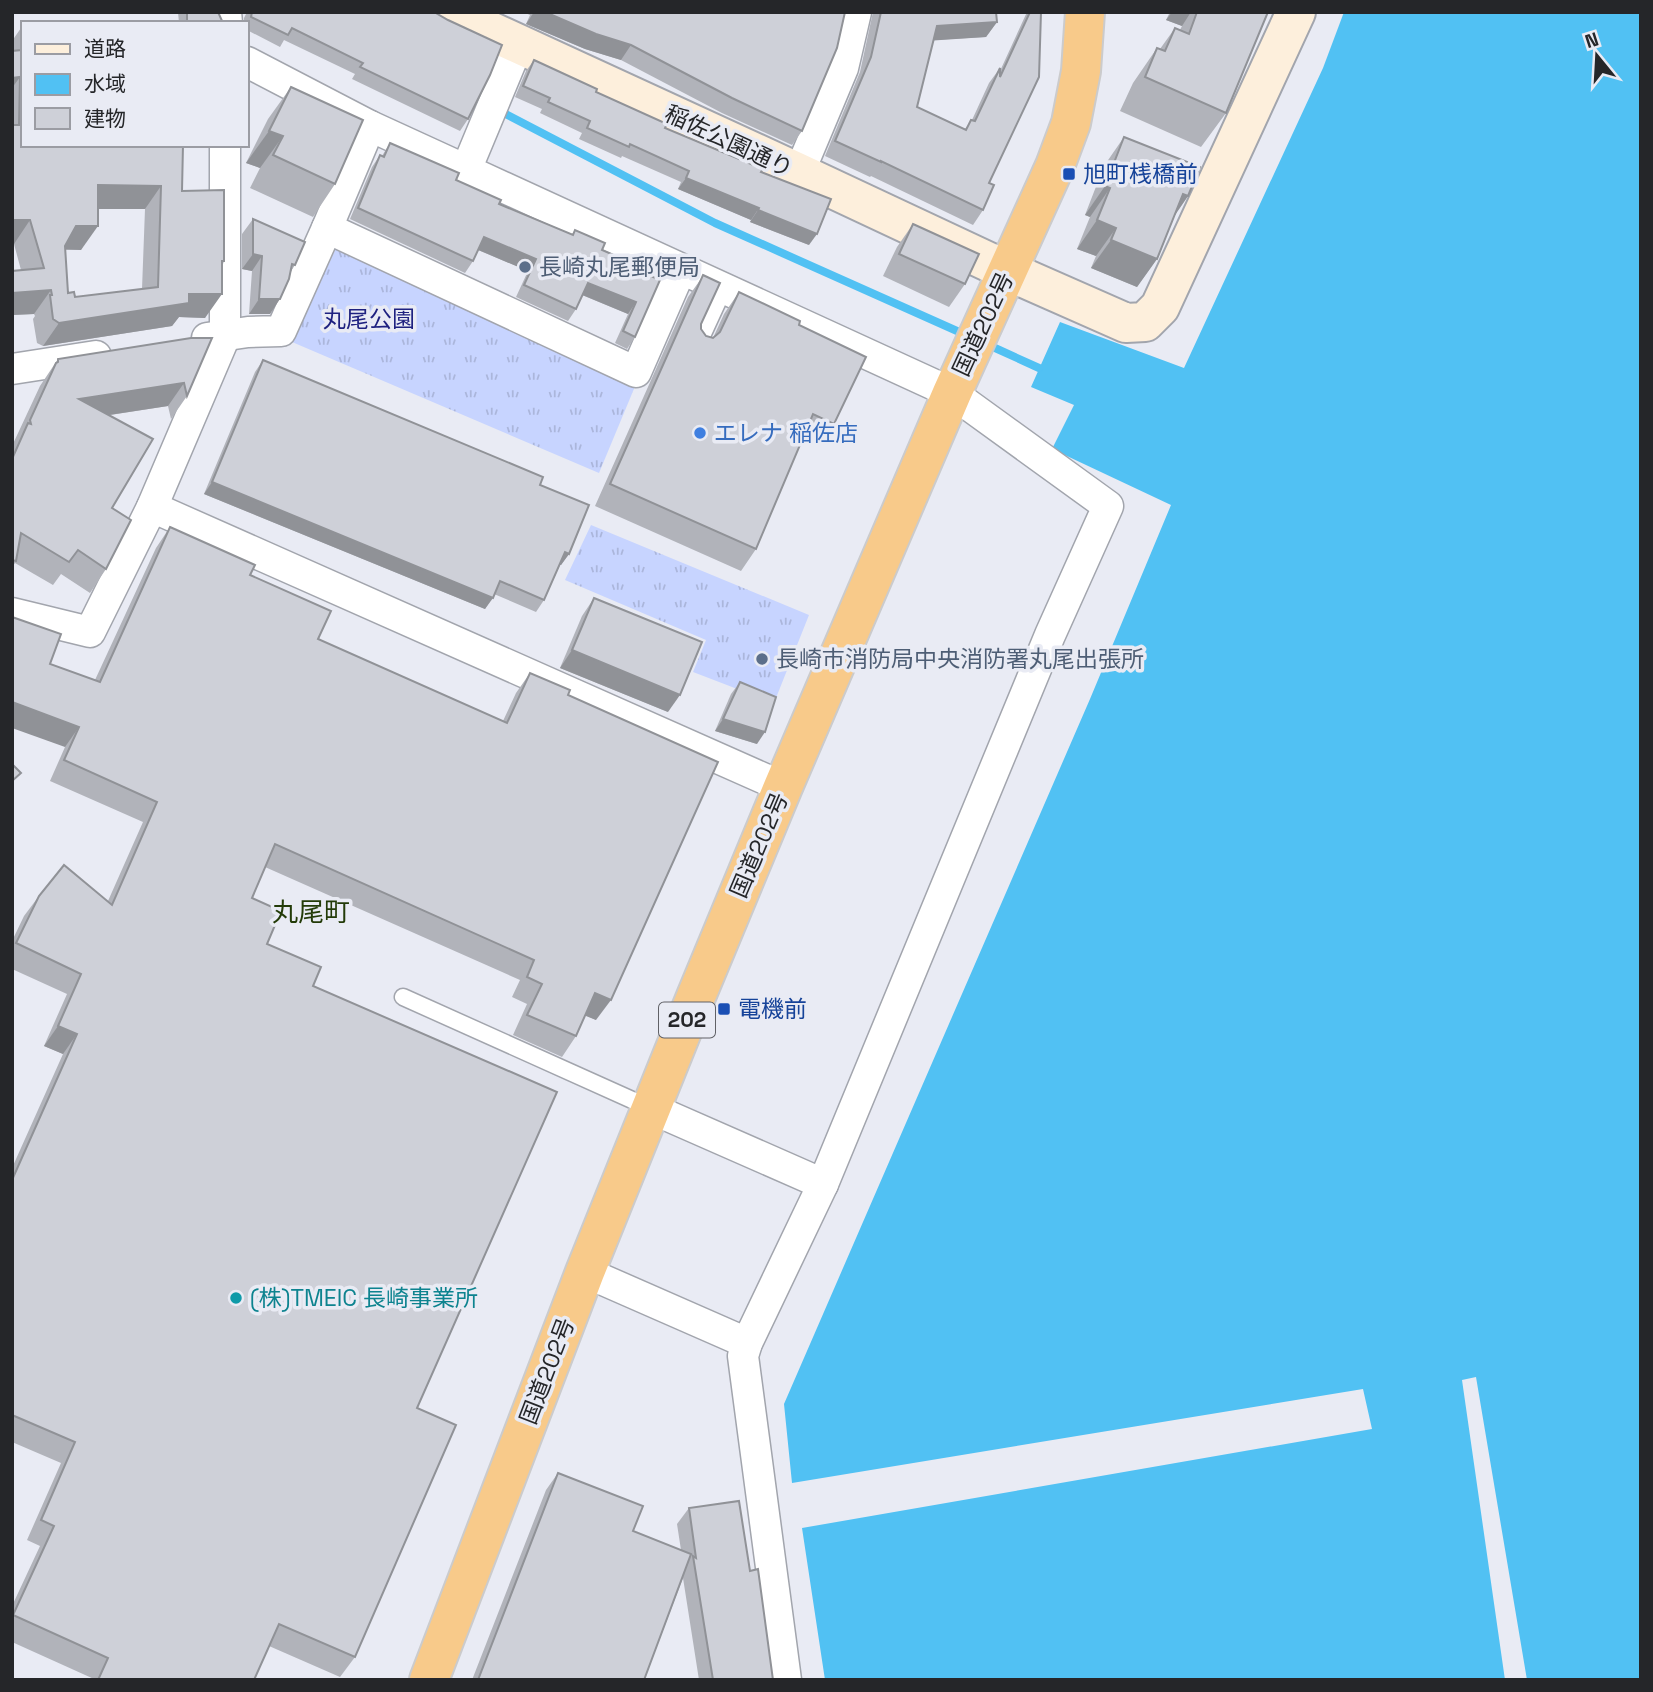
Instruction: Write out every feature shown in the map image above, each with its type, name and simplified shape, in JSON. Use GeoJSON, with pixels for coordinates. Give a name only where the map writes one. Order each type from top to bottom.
{"type":"FeatureCollection","features":[{"type":"Feature","properties":{"kind":"highway","name":"国道202号"},"geometry":{"type":"LineString","coordinates":[[429,1680],[650,1108],[783,787],[957,380],[1055,166],[1071,123],[1081,71],[1085,12]]}},
{"type":"Feature","properties":{"kind":"street","name":"稲佐公園通り"},"geometry":{"type":"LineString","coordinates":[[449,12],[799,173],[1002,284],[1126,323],[1145,322],[1160,307],[1296,12]]}},
{"type":"Feature","properties":{"kind":"street"},"geometry":{"type":"LineString","coordinates":[[799,173],[843,68],[856,12]]}},
{"type":"Feature","properties":{"kind":"street"},"geometry":{"type":"LineString","coordinates":[[466,170],[518,45]]}},
{"type":"Feature","properties":{"kind":"street"},"geometry":{"type":"LineString","coordinates":[[248,63],[370,126],[681,269],[957,380],[1108,506],[1050,635],[823,1184],[743,1356],[786,1680]]}},
{"type":"Feature","properties":{"kind":"street"},"geometry":{"type":"LineString","coordinates":[[185,342],[248,332],[281,331],[370,126]]}},
{"type":"Feature","properties":{"kind":"street"},"geometry":{"type":"LineString","coordinates":[[12,613],[90,632],[152,507],[225,336],[225,147]]}},
{"type":"Feature","properties":{"kind":"street"},"geometry":{"type":"LineString","coordinates":[[327,229],[636,372],[681,269]]}},
{"type":"Feature","properties":{"kind":"street"},"geometry":{"type":"LineString","coordinates":[[12,369],[119,352]]}},
{"type":"Feature","properties":{"kind":"street"},"geometry":{"type":"LineString","coordinates":[[152,507],[783,787]]}},
{"type":"Feature","properties":{"kind":"street"},"geometry":{"type":"LineString","coordinates":[[650,1108],[823,1184]]}},
{"type":"Feature","properties":{"kind":"street"},"geometry":{"type":"LineString","coordinates":[[585,1272],[747,1343]]}},
{"type":"Feature","properties":{"kind":"lane"},"geometry":{"type":"LineString","coordinates":[[696,349],[724,288]]}},
{"type":"Feature","properties":{"kind":"lane"},"geometry":{"type":"LineString","coordinates":[[403,997],[650,1108]]}},
{"type":"Feature","properties":{"kind":"green space","name":"丸尾公園"},"geometry":{"type":"Polygon","coordinates":[[[337,246],[636,384],[599,473],[292,342],[337,246]]]}},
{"type":"Feature","properties":{"kind":"green space"},"geometry":{"type":"Polygon","coordinates":[[[591,525],[809,615],[774,703],[693,672],[706,640],[565,580],[591,525]]]}},
{"type":"Feature","properties":{"kind":"water"},"geometry":{"type":"Polygon","coordinates":[[[1344,12],[1641,12],[1641,1680],[1527,1680],[1476,1377],[1462,1380],[1505,1680],[825,1680],[802,1528],[1372,1429],[1363,1389],[792,1483],[784,1404],[1090,699],[1171,505],[1052,449],[1074,405],[1031,387],[1060,322],[1184,368],[1323,68],[1344,12]]]}},
{"type":"Feature","properties":{"kind":"building"},"geometry":{"type":"Polygon","coordinates":[[[187,12],[218,12],[222,21],[187,21],[187,12]]]}},
{"type":"Feature","properties":{"kind":"building"},"geometry":{"type":"Polygon","coordinates":[[[252,12],[434,12],[502,45],[468,119],[360,67],[363,63],[292,28],[288,35],[251,17],[252,12]]]}},
{"type":"Feature","properties":{"kind":"building"},"geometry":{"type":"Polygon","coordinates":[[[545,12],[845,12],[837,48],[802,131],[631,45],[596,34],[545,12]]]}},
{"type":"Feature","properties":{"kind":"building"},"geometry":{"type":"Polygon","coordinates":[[[881,12],[996,12],[997,22],[937,26],[917,107],[966,130],[971,120],[975,121],[1000,68],[1000,77],[1030,12],[1041,12],[1039,77],[989,183],[994,185],[983,210],[835,141],[871,57],[881,12]]]}},
{"type":"Feature","properties":{"kind":"building"},"geometry":{"type":"Polygon","coordinates":[[[1197,12],[1268,12],[1226,113],[1145,77],[1157,48],[1165,51],[1175,28],[1189,34],[1197,12]]]}},
{"type":"Feature","properties":{"kind":"building"},"geometry":{"type":"Polygon","coordinates":[[[21,50],[21,147],[183,147],[182,191],[224,190],[222,294],[189,294],[189,303],[59,323],[53,319],[51,290],[12,293],[12,271],[44,268],[30,220],[12,220],[12,125],[19,125],[20,77],[12,78],[12,51],[21,50]],[[98,185],[98,226],[76,226],[65,246],[68,293],[74,292],[75,297],[158,287],[161,186],[98,185]]]}},
{"type":"Feature","properties":{"kind":"building"},"geometry":{"type":"Polygon","coordinates":[[[534,60],[667,124],[665,128],[763,169],[761,172],[831,199],[817,234],[686,178],[689,171],[587,128],[590,121],[548,102],[550,98],[523,86],[534,60]]]}},
{"type":"Feature","properties":{"kind":"building"},"geometry":{"type":"Polygon","coordinates":[[[291,87],[363,120],[335,184],[273,155],[283,136],[269,131],[291,87]]]}},
{"type":"Feature","properties":{"kind":"building"},"geometry":{"type":"Polygon","coordinates":[[[1124,137],[1200,167],[1188,196],[1183,194],[1157,259],[1111,240],[1116,228],[1097,220],[1110,188],[1105,186],[1124,137]]]}},
{"type":"Feature","properties":{"kind":"building"},"geometry":{"type":"Polygon","coordinates":[[[390,143],[459,173],[456,180],[501,200],[499,204],[573,235],[575,230],[605,243],[602,250],[644,268],[642,272],[660,280],[635,337],[623,331],[636,302],[588,283],[576,309],[524,285],[536,259],[484,237],[473,261],[358,208],[380,155],[384,157],[390,143]]]}},
{"type":"Feature","properties":{"kind":"building"},"geometry":{"type":"Polygon","coordinates":[[[253,219],[305,242],[295,265],[292,264],[280,299],[259,299],[262,256],[253,254],[253,219]]]}},
{"type":"Feature","properties":{"kind":"building"},"geometry":{"type":"Polygon","coordinates":[[[913,224],[979,254],[965,284],[899,254],[913,224]]]}},
{"type":"Feature","properties":{"kind":"building","name":"エレナ 稲佐店"},"geometry":{"type":"Polygon","coordinates":[[[703,275],[720,283],[701,324],[706,336],[713,338],[720,332],[739,292],[866,357],[834,424],[813,414],[756,549],[610,484],[703,275]]]}},
{"type":"Feature","properties":{"kind":"building"},"geometry":{"type":"Polygon","coordinates":[[[191,338],[212,338],[187,396],[184,383],[79,399],[153,439],[112,508],[131,520],[106,569],[78,550],[69,562],[21,533],[16,561],[12,560],[12,459],[28,423],[31,424],[30,420],[58,359],[191,338]]]}},
{"type":"Feature","properties":{"kind":"building"},"geometry":{"type":"Polygon","coordinates":[[[263,360],[543,477],[540,485],[589,505],[569,554],[565,552],[544,600],[500,581],[493,598],[212,482],[263,360]]]}},
{"type":"Feature","properties":{"kind":"building"},"geometry":{"type":"Polygon","coordinates":[[[170,527],[255,565],[250,575],[331,611],[318,639],[507,723],[530,673],[570,690],[568,695],[718,762],[611,1000],[595,993],[576,1036],[527,1015],[542,984],[527,977],[534,960],[275,844],[252,898],[281,911],[267,944],[321,967],[313,986],[557,1092],[417,1408],[456,1425],[355,1657],[279,1624],[254,1680],[98,1680],[108,1658],[13,1615],[54,1526],[41,1520],[75,1442],[12,1415],[12,1180],[77,1034],[58,1026],[81,974],[16,943],[39,896],[64,865],[112,905],[157,802],[64,760],[79,727],[12,702],[12,617],[61,634],[50,664],[100,682],[170,527]]]}},
{"type":"Feature","properties":{"kind":"building"},"geometry":{"type":"Polygon","coordinates":[[[594,598],[702,642],[680,695],[572,650],[594,598]]]}},
{"type":"Feature","properties":{"kind":"building"},"geometry":{"type":"Polygon","coordinates":[[[740,682],[776,697],[765,732],[723,719],[740,682]]]}},
{"type":"Feature","properties":{"kind":"building"},"geometry":{"type":"Polygon","coordinates":[[[12,764],[21,773],[12,781],[12,764]]]}},
{"type":"Feature","properties":{"kind":"building"},"geometry":{"type":"Polygon","coordinates":[[[558,1473],[643,1506],[633,1531],[691,1554],[644,1680],[478,1680],[558,1473]]]}},
{"type":"Feature","properties":{"kind":"building"},"geometry":{"type":"Polygon","coordinates":[[[739,1501],[750,1571],[758,1569],[773,1680],[713,1680],[693,1556],[696,1558],[689,1508],[739,1501]]]}},
{"type":"Feature","properties":{"kind":"waterway"},"geometry":{"type":"LineString","coordinates":[[498,110],[715,223],[966,335]]}},
{"type":"Feature","properties":{"kind":"waterway"},"geometry":{"type":"LineString","coordinates":[[984,343],[1039,368]]}},
{"type":"Feature","properties":{"kind":"place","name":"旭町桟橋前"},"geometry":{"type":"Point","coordinates":[1069,174]}},
{"type":"Feature","properties":{"kind":"place","name":"長崎丸尾郵便局"},"geometry":{"type":"Point","coordinates":[525,267]}},
{"type":"Feature","properties":{"kind":"place","name":"エレナ 稲佐店"},"geometry":{"type":"Point","coordinates":[700,433]}},
{"type":"Feature","properties":{"kind":"place","name":"長崎市消防局中央消防署丸尾出張所"},"geometry":{"type":"Point","coordinates":[762,659]}},
{"type":"Feature","properties":{"kind":"place","name":"電機前"},"geometry":{"type":"Point","coordinates":[724,1009]}},
{"type":"Feature","properties":{"kind":"place","name":"(株)TMEIC 長崎事業所"},"geometry":{"type":"Point","coordinates":[236,1298]}},
{"type":"Feature","properties":{"kind":"district","name":"丸尾町"},"geometry":{"type":"Point","coordinates":[311,912]}}]}
